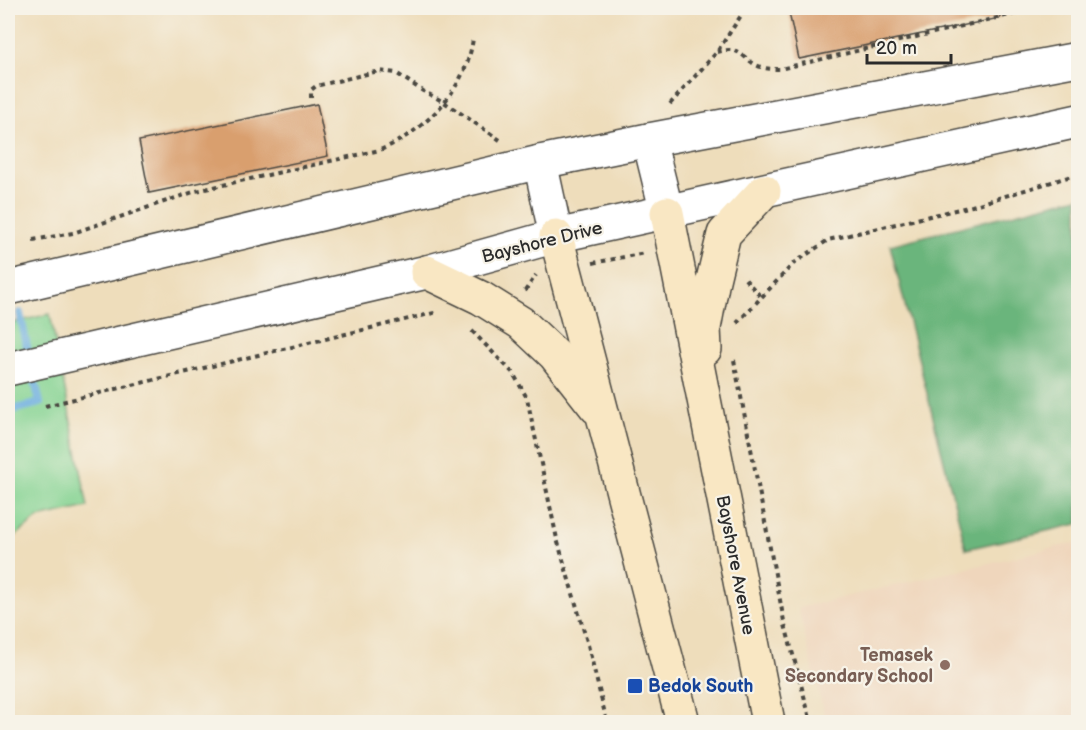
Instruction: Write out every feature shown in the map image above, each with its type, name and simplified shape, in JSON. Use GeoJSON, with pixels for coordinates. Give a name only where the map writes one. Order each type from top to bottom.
{"type":"FeatureCollection","features":[{"type":"Feature","properties":{"kind":"main road","name":"Bayshore Avenue"},"geometry":{"type":"LineString","coordinates":[[705,408],[705,328],[724,234],[764,191]]}},
{"type":"Feature","properties":{"kind":"main road","name":"Bayshore Avenue"},"geometry":{"type":"LineString","coordinates":[[667,213],[768,723]]}},
{"type":"Feature","properties":{"kind":"main road"},"geometry":{"type":"LineString","coordinates":[[543,240],[565,269],[683,723]]}},
{"type":"Feature","properties":{"kind":"main road"},"geometry":{"type":"LineString","coordinates":[[427,272],[481,298],[521,323],[555,355],[603,415]]}},
{"type":"Feature","properties":{"kind":"street"},"geometry":{"type":"LineString","coordinates":[[8,288],[540,162],[1078,59]]}},
{"type":"Feature","properties":{"kind":"street","name":"Bayshore Drive"},"geometry":{"type":"LineString","coordinates":[[8,369],[427,272],[543,240],[1078,121]]}},
{"type":"Feature","properties":{"kind":"street","name":"Bayshore Avenue"},"geometry":{"type":"LineString","coordinates":[[663,137],[667,213]]}},
{"type":"Feature","properties":{"kind":"street"},"geometry":{"type":"LineString","coordinates":[[540,162],[543,240]]}},
{"type":"Feature","properties":{"kind":"path"},"geometry":{"type":"LineString","coordinates":[[663,137],[670,104],[717,52],[744,11],[749,8]]}},
{"type":"Feature","properties":{"kind":"path"},"geometry":{"type":"LineString","coordinates":[[784,12],[801,8]]}},
{"type":"Feature","properties":{"kind":"path"},"geometry":{"type":"LineString","coordinates":[[717,52],[729,49],[740,52],[755,64],[768,69],[780,69],[1039,8]]}},
{"type":"Feature","properties":{"kind":"path"},"geometry":{"type":"LineString","coordinates":[[33,240],[73,233],[196,191],[380,150],[399,142],[416,130],[444,102],[464,76],[471,56],[473,38]]}},
{"type":"Feature","properties":{"kind":"path"},"geometry":{"type":"LineString","coordinates":[[311,98],[311,90],[316,86],[379,71],[396,73],[501,141],[508,171]]}},
{"type":"Feature","properties":{"kind":"path"},"geometry":{"type":"LineString","coordinates":[[735,325],[793,264],[828,240],[972,206],[1078,174]]}},
{"type":"Feature","properties":{"kind":"path"},"geometry":{"type":"LineString","coordinates":[[543,240],[536,274],[674,248]]}},
{"type":"Feature","properties":{"kind":"path"},"geometry":{"type":"LineString","coordinates":[[45,406],[415,316],[442,312]]}},
{"type":"Feature","properties":{"kind":"path"},"geometry":{"type":"LineString","coordinates":[[465,323],[513,373],[527,398],[557,539],[608,723]]}},
{"type":"Feature","properties":{"kind":"path"},"geometry":{"type":"LineString","coordinates":[[733,351],[784,621],[811,723]]}},
{"type":"Feature","properties":{"kind":"shaded area","name":"Temasek Secondary School"},"geometry":{"type":"Polygon","coordinates":[[[1078,542],[1078,722],[826,722],[798,608],[1078,542]]]}},
{"type":"Feature","properties":{"kind":"green space"},"geometry":{"type":"Polygon","coordinates":[[[1078,197],[1078,524],[966,549],[890,245],[1078,197]]]}},
{"type":"Feature","properties":{"kind":"green space"},"geometry":{"type":"Polygon","coordinates":[[[50,314],[88,507],[38,518],[8,542],[8,324],[50,314]]]}},
{"type":"Feature","properties":{"kind":"building"},"geometry":{"type":"Polygon","coordinates":[[[788,8],[999,8],[1000,18],[799,59],[788,8]]]}},
{"type":"Feature","properties":{"kind":"building"},"geometry":{"type":"Polygon","coordinates":[[[317,104],[328,156],[149,193],[139,141],[317,104]]]}},
{"type":"Feature","properties":{"kind":"waterway"},"geometry":{"type":"LineString","coordinates":[[20,313],[29,356]]}},
{"type":"Feature","properties":{"kind":"waterway"},"geometry":{"type":"LineString","coordinates":[[8,411],[40,403],[32,369]]}},
{"type":"Feature","properties":{"kind":"place","name":"Temasek Secondary School"},"geometry":{"type":"Point","coordinates":[945,665]}},
{"type":"Feature","properties":{"kind":"place","name":"Bedok South"},"geometry":{"type":"Point","coordinates":[635,686]}}]}
